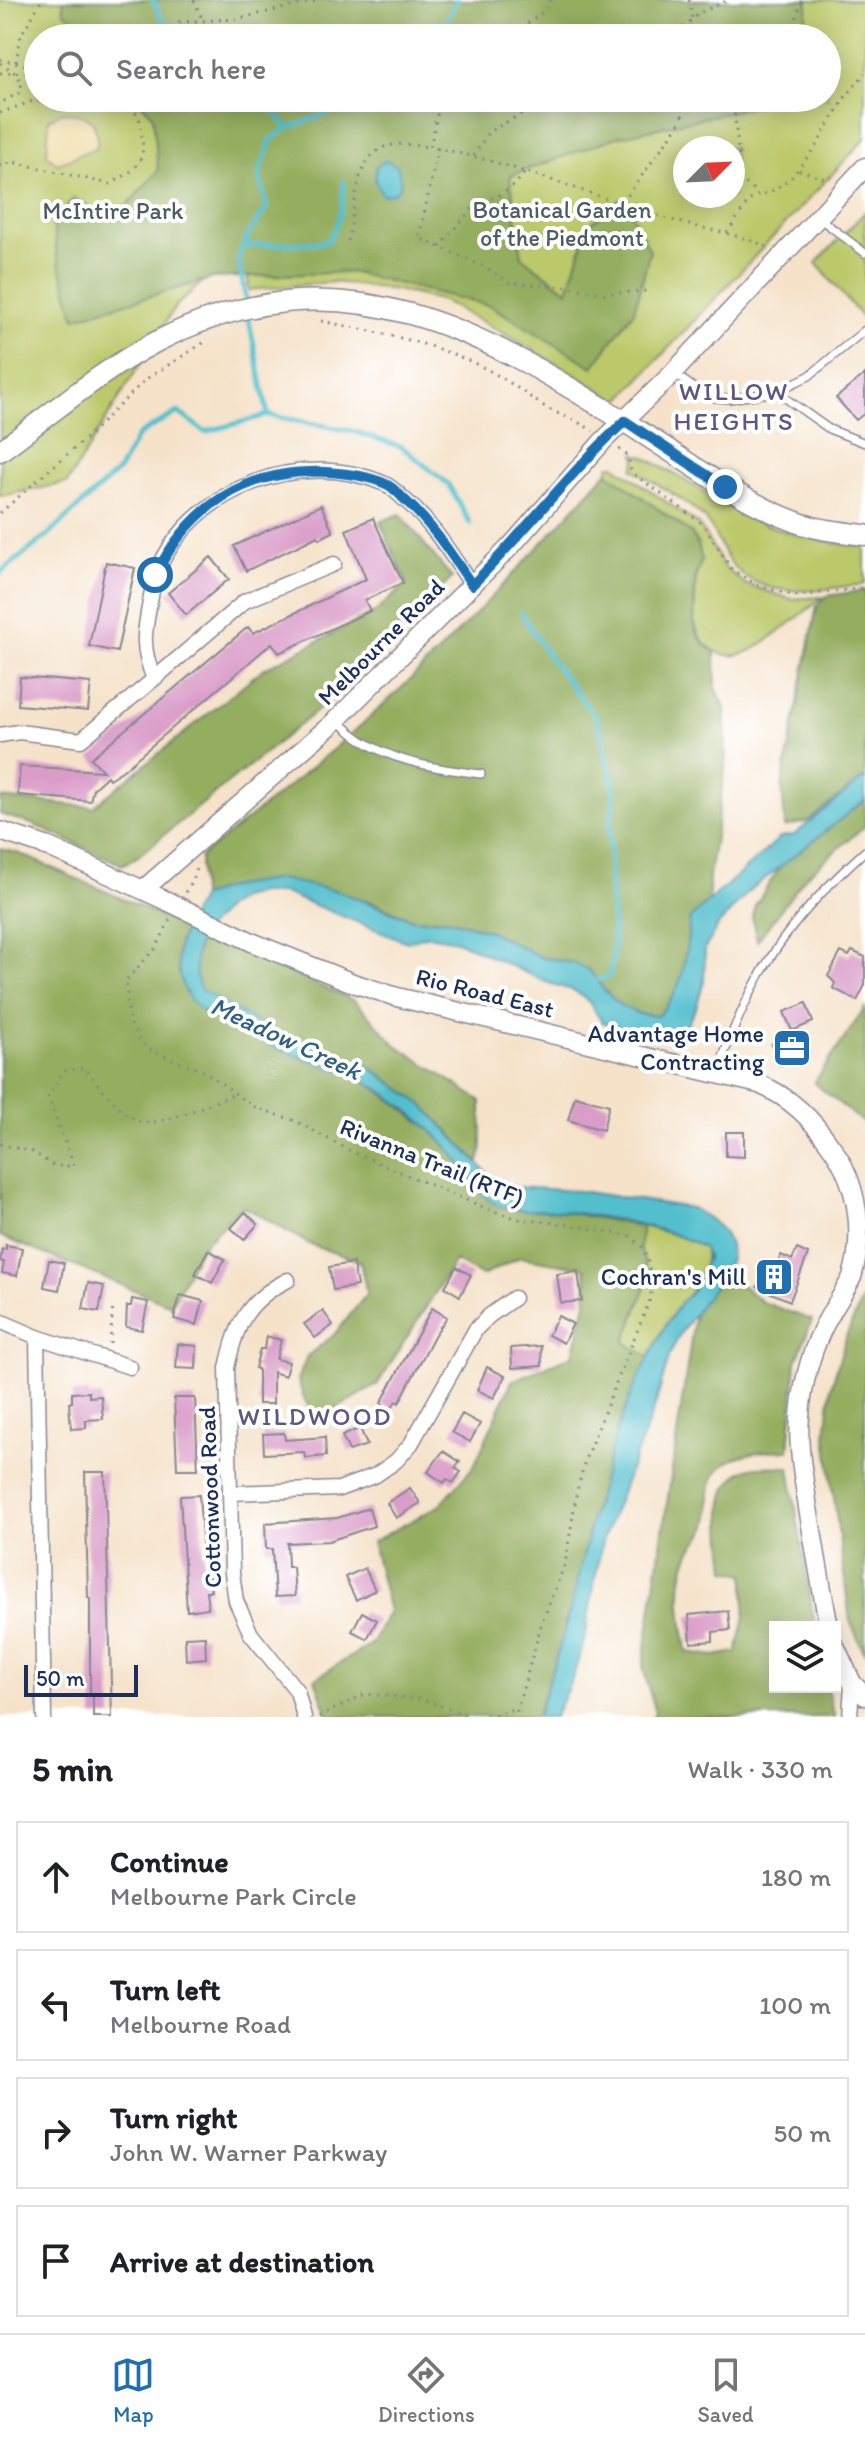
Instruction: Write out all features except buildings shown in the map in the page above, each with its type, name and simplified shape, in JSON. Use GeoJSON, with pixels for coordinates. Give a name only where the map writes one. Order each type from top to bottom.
{"type":"FeatureCollection","features":[{"type":"Feature","properties":{"kind":"main road"},"geometry":{"type":"LineString","coordinates":[[0,451],[120,363],[182,330],[222,314],[265,304],[297,300],[359,302],[390,307],[436,321],[522,359],[625,421],[725,487],[763,507],[795,521],[831,531],[865,535]]}},
{"type":"Feature","properties":{"kind":"street","name":"Melbourne Road"},"geometry":{"type":"LineString","coordinates":[[144,889],[338,719],[511,546],[603,441],[673,373],[865,167]]}},
{"type":"Feature","properties":{"kind":"street"},"geometry":{"type":"LineString","coordinates":[[154,679],[145,658],[143,638],[155,575],[166,554],[189,524],[219,499],[249,483],[293,471],[347,473],[387,484],[426,518],[472,585]]}},
{"type":"Feature","properties":{"kind":"street"},"geometry":{"type":"LineString","coordinates":[[0,735],[19,732],[81,740],[245,601],[334,564]]}},
{"type":"Feature","properties":{"kind":"street","name":"Rio Road East"},"geometry":{"type":"LineString","coordinates":[[0,831],[26,838],[144,889],[254,943],[353,983],[397,997],[759,1084],[777,1092],[805,1114],[837,1153],[858,1199],[863,1220],[861,1248],[853,1274],[822,1330],[811,1360],[800,1417],[799,1446],[828,1621]]}},
{"type":"Feature","properties":{"kind":"street","name":"Cottonwood Road"},"geometry":{"type":"LineString","coordinates":[[288,1280],[260,1296],[245,1312],[227,1368],[232,1581],[238,1608],[251,1634],[297,1691],[304,1717]]}},
{"type":"Feature","properties":{"kind":"street"},"geometry":{"type":"LineString","coordinates":[[230,1493],[339,1489],[376,1475],[396,1461],[411,1444],[476,1329],[514,1298]]}},
{"type":"Feature","properties":{"kind":"street"},"geometry":{"type":"LineString","coordinates":[[0,1321],[37,1337],[130,1367]]}},
{"type":"Feature","properties":{"kind":"street"},"geometry":{"type":"LineString","coordinates":[[37,1337],[44,1717]]}},
{"type":"Feature","properties":{"kind":"street"},"geometry":{"type":"LineString","coordinates":[[841,1657],[858,1690],[850,1717]]}},
{"type":"Feature","properties":{"kind":"lane"},"geometry":{"type":"LineString","coordinates":[[819,217],[865,253]]}},
{"type":"Feature","properties":{"kind":"lane"},"geometry":{"type":"LineString","coordinates":[[673,373],[701,393],[715,398],[773,393],[809,376],[865,330]]}},
{"type":"Feature","properties":{"kind":"lane"},"geometry":{"type":"LineString","coordinates":[[773,393],[791,400],[829,429],[865,443]]}},
{"type":"Feature","properties":{"kind":"lane"},"geometry":{"type":"LineString","coordinates":[[338,719],[374,748],[419,766],[481,774]]}},
{"type":"Feature","properties":{"kind":"lane"},"geometry":{"type":"LineString","coordinates":[[717,1073],[731,1034],[767,960],[815,897],[865,851]]}},
{"type":"Feature","properties":{"kind":"path"},"geometry":{"type":"LineString","coordinates":[[28,24],[42,0]]}},
{"type":"Feature","properties":{"kind":"path"},"geometry":{"type":"LineString","coordinates":[[195,0],[203,21]]}},
{"type":"Feature","properties":{"kind":"path"},"geometry":{"type":"LineString","coordinates":[[179,24],[236,19],[321,0]]}},
{"type":"Feature","properties":{"kind":"path"},"geometry":{"type":"LineString","coordinates":[[527,24],[543,12],[551,0]]}},
{"type":"Feature","properties":{"kind":"path"},"geometry":{"type":"LineString","coordinates":[[689,0],[692,19]]}},
{"type":"Feature","properties":{"kind":"path"},"geometry":{"type":"LineString","coordinates":[[686,24],[701,12],[729,0]]}},
{"type":"Feature","properties":{"kind":"path"},"geometry":{"type":"LineString","coordinates":[[794,24],[802,0]]}},
{"type":"Feature","properties":{"kind":"path"},"geometry":{"type":"LineString","coordinates":[[16,62],[24,30]]}},
{"type":"Feature","properties":{"kind":"path"},"geometry":{"type":"LineString","coordinates":[[0,61],[24,65]]}},
{"type":"Feature","properties":{"kind":"path"},"geometry":{"type":"LineString","coordinates":[[0,61],[22,83],[19,93],[0,103]]}},
{"type":"Feature","properties":{"kind":"path"},"geometry":{"type":"LineString","coordinates":[[0,73],[24,71]]}},
{"type":"Feature","properties":{"kind":"path"},"geometry":{"type":"LineString","coordinates":[[841,105],[865,73]]}},
{"type":"Feature","properties":{"kind":"path"},"geometry":{"type":"LineString","coordinates":[[0,113],[24,104]]}},
{"type":"Feature","properties":{"kind":"path"},"geometry":{"type":"LineString","coordinates":[[0,166],[13,162],[110,184],[133,172],[144,152],[139,116],[134,112]]}},
{"type":"Feature","properties":{"kind":"path"},"geometry":{"type":"LineString","coordinates":[[430,147],[438,112]]}},
{"type":"Feature","properties":{"kind":"path"},"geometry":{"type":"LineString","coordinates":[[474,156],[488,132],[525,112]]}},
{"type":"Feature","properties":{"kind":"path"},"geometry":{"type":"LineString","coordinates":[[622,203],[679,124],[684,112]]}},
{"type":"Feature","properties":{"kind":"path"},"geometry":{"type":"LineString","coordinates":[[734,112],[741,180],[759,194]]}},
{"type":"Feature","properties":{"kind":"path"},"geometry":{"type":"LineString","coordinates":[[727,233],[748,202],[791,178],[816,146],[837,112]]}},
{"type":"Feature","properties":{"kind":"path"},"geometry":{"type":"LineString","coordinates":[[348,241],[362,170],[372,153],[390,145],[438,148],[474,156],[670,220],[727,233],[767,247],[781,257]]}},
{"type":"Feature","properties":{"kind":"path"},"geometry":{"type":"LineString","coordinates":[[438,148],[419,238],[485,267],[510,283],[569,287],[606,294],[647,291]]}},
{"type":"Feature","properties":{"kind":"path"},"geometry":{"type":"LineString","coordinates":[[798,169],[829,180]]}},
{"type":"Feature","properties":{"kind":"path"},"geometry":{"type":"LineString","coordinates":[[440,247],[474,206],[515,185],[525,172]]}},
{"type":"Feature","properties":{"kind":"path"},"geometry":{"type":"LineString","coordinates":[[316,320],[387,334],[457,355],[497,375],[572,421],[581,422]]}},
{"type":"Feature","properties":{"kind":"path"},"geometry":{"type":"LineString","coordinates":[[0,513],[85,439],[146,379],[187,351],[213,339]]}},
{"type":"Feature","properties":{"kind":"path"},"geometry":{"type":"LineString","coordinates":[[628,456],[631,472],[703,524],[732,570],[757,585],[795,596],[865,588]]}},
{"type":"Feature","properties":{"kind":"path","name":"Rivanna Trail (RTF)"},"geometry":{"type":"LineString","coordinates":[[199,852],[193,882],[175,905],[156,948],[126,980],[129,1020],[141,1043],[154,1052],[206,1072],[252,1106],[296,1121],[350,1151],[490,1210],[519,1219],[630,1236],[642,1247],[647,1257],[651,1297],[586,1457],[565,1564],[542,1622],[515,1717]]}},
{"type":"Feature","properties":{"kind":"path"},"geometry":{"type":"LineString","coordinates":[[0,1144],[33,1152],[54,1166],[74,1166],[48,1097],[64,1071],[84,1068],[124,1111],[141,1122],[155,1122],[235,1094]]}},
{"type":"Feature","properties":{"kind":"path"},"geometry":{"type":"LineString","coordinates":[[107,1360],[113,1305]]}},
{"type":"Feature","properties":{"kind":"path"},"geometry":{"type":"LineString","coordinates":[[319,1717],[365,1694],[421,1699],[472,1717],[517,1708]]}},
{"type":"Feature","properties":{"kind":"green space","name":"Botanical Garden of the Piedmont"},"geometry":{"type":"Polygon","coordinates":[[[0,0],[865,0],[865,139],[619,401],[443,301],[396,290],[334,282],[249,290],[245,254],[250,238],[175,307],[67,483],[0,496],[0,0]]]}},
{"type":"Feature","properties":{"kind":"green space"},"geometry":{"type":"Polygon","coordinates":[[[63,0],[808,0],[806,24],[80,24],[64,12],[63,0]]]}},
{"type":"Feature","properties":{"kind":"green space"},"geometry":{"type":"Polygon","coordinates":[[[149,112],[730,112],[617,137],[510,176],[522,257],[568,291],[588,225],[624,198],[650,251],[634,311],[593,367],[491,306],[351,272],[213,278],[75,318],[57,256],[53,222],[74,198],[114,220],[158,171],[153,116],[149,112]]]}},
{"type":"Feature","properties":{"kind":"green space"},"geometry":{"type":"Polygon","coordinates":[[[865,212],[865,321],[816,263],[865,212]]]}},
{"type":"Feature","properties":{"kind":"green space"},"geometry":{"type":"Polygon","coordinates":[[[635,454],[753,520],[808,538],[865,547],[865,584],[793,591],[759,584],[743,575],[730,562],[705,519],[633,469],[635,454]]]}},
{"type":"Feature","properties":{"kind":"green space"},"geometry":{"type":"Polygon","coordinates":[[[610,465],[699,525],[725,568],[745,584],[791,599],[823,597],[763,644],[745,653],[727,655],[712,649],[700,637],[694,620],[698,545],[691,533],[607,472],[610,465]]]}},
{"type":"Feature","properties":{"kind":"green space"},"geometry":{"type":"Polygon","coordinates":[[[607,472],[691,533],[698,545],[702,560],[695,577],[694,620],[696,632],[705,645],[715,652],[716,688],[725,708],[726,762],[709,876],[709,903],[690,918],[680,983],[658,1016],[640,1014],[621,1006],[590,971],[574,963],[540,957],[490,931],[447,919],[414,920],[370,901],[228,887],[201,897],[200,857],[322,759],[392,697],[475,614],[607,472]]]}},
{"type":"Feature","properties":{"kind":"green space"},"geometry":{"type":"Polygon","coordinates":[[[400,514],[452,578],[325,704],[137,857],[122,865],[32,824],[0,814],[1,798],[93,807],[263,669],[374,613],[407,584],[380,522],[400,514]]]}},
{"type":"Feature","properties":{"kind":"green space"},"geometry":{"type":"Polygon","coordinates":[[[865,590],[865,777],[808,821],[785,827],[782,785],[817,606],[828,596],[865,590]]]}},
{"type":"Feature","properties":{"kind":"green space"},"geometry":{"type":"Polygon","coordinates":[[[865,800],[865,826],[807,875],[757,941],[752,917],[755,906],[780,867],[865,800]]]}},
{"type":"Feature","properties":{"kind":"green space"},"geometry":{"type":"Polygon","coordinates":[[[0,849],[18,853],[187,927],[179,942],[178,965],[215,1018],[304,1058],[331,1065],[365,1080],[431,1130],[463,1165],[477,1189],[513,1209],[560,1211],[641,1226],[640,1249],[649,1277],[625,1342],[650,1358],[627,1407],[610,1458],[573,1602],[536,1717],[329,1717],[315,1679],[372,1643],[389,1611],[372,1542],[439,1506],[474,1466],[512,1381],[573,1355],[587,1299],[585,1268],[520,1257],[482,1276],[455,1261],[377,1385],[317,1420],[304,1399],[298,1380],[307,1356],[334,1335],[367,1294],[360,1261],[311,1245],[243,1206],[201,1247],[171,1305],[0,1236],[0,849]]]}},
{"type":"Feature","properties":{"kind":"green space"},"geometry":{"type":"Polygon","coordinates":[[[202,934],[355,1001],[396,1045],[481,1101],[482,1149],[479,1163],[423,1105],[361,1061],[270,1030],[200,990],[195,961],[202,934]]]}},
{"type":"Feature","properties":{"kind":"green space"},"geometry":{"type":"Polygon","coordinates":[[[865,1008],[865,1124],[814,1083],[865,1008]]]}},
{"type":"Feature","properties":{"kind":"green space"},"geometry":{"type":"Polygon","coordinates":[[[641,1226],[687,1238],[704,1247],[705,1258],[703,1270],[692,1291],[663,1329],[650,1358],[625,1343],[649,1277],[640,1249],[641,1226]]]}},
{"type":"Feature","properties":{"kind":"green space"},"geometry":{"type":"Polygon","coordinates":[[[725,1271],[762,1302],[812,1320],[796,1362],[789,1450],[740,1456],[720,1469],[713,1479],[708,1524],[689,1554],[682,1578],[681,1603],[687,1652],[714,1656],[737,1652],[745,1617],[745,1574],[726,1570],[722,1511],[729,1484],[738,1474],[751,1468],[789,1467],[814,1621],[769,1621],[769,1693],[828,1693],[835,1717],[653,1717],[655,1712],[643,1667],[695,1313],[725,1271]]]}},
{"type":"Feature","properties":{"kind":"green space"},"geometry":{"type":"Polygon","coordinates":[[[865,1293],[865,1654],[850,1621],[826,1436],[831,1388],[847,1334],[865,1293]]]}},
{"type":"Feature","properties":{"kind":"sand"},"geometry":{"type":"Polygon","coordinates":[[[63,112],[86,117],[94,124],[97,147],[58,164],[47,155],[49,119],[63,112]]]}},
{"type":"Feature","properties":{"kind":"water"},"geometry":{"type":"Polygon","coordinates":[[[387,160],[398,167],[401,184],[395,193],[383,195],[375,181],[376,166],[387,160]]]}},
{"type":"Feature","properties":{"kind":"water","name":"Meadow Creek"},"geometry":{"type":"Polygon","coordinates":[[[865,777],[865,800],[748,892],[719,924],[705,948],[704,982],[696,1007],[685,1028],[668,1036],[634,1032],[602,1022],[589,1002],[575,991],[546,982],[457,941],[428,935],[407,942],[284,893],[260,893],[241,898],[226,908],[200,936],[195,958],[196,977],[201,990],[270,1030],[361,1061],[423,1105],[494,1180],[516,1187],[579,1191],[692,1208],[722,1230],[730,1245],[731,1256],[725,1271],[680,1334],[670,1354],[655,1406],[602,1542],[584,1640],[573,1677],[554,1717],[537,1717],[569,1617],[592,1516],[616,1434],[632,1391],[663,1330],[680,1303],[693,1291],[707,1258],[704,1248],[671,1234],[600,1216],[509,1208],[492,1202],[479,1191],[436,1135],[386,1094],[356,1077],[258,1039],[198,1008],[189,998],[180,974],[178,949],[182,935],[201,897],[228,887],[279,879],[338,891],[414,920],[447,919],[490,931],[540,957],[574,963],[590,971],[621,1006],[640,1014],[658,1016],[680,982],[690,918],[781,837],[794,835],[865,777]]]}},
{"type":"Feature","properties":{"kind":"waterway"},"geometry":{"type":"LineString","coordinates":[[153,0],[167,24]]}},
{"type":"Feature","properties":{"kind":"waterway"},"geometry":{"type":"LineString","coordinates":[[445,24],[457,0]]}},
{"type":"Feature","properties":{"kind":"waterway"},"geometry":{"type":"LineString","coordinates":[[274,112],[288,128]]}},
{"type":"Feature","properties":{"kind":"waterway"},"geometry":{"type":"LineString","coordinates":[[247,305],[238,259],[249,233],[267,208],[259,174],[271,140],[288,128],[331,112]]}},
{"type":"Feature","properties":{"kind":"waterway"},"geometry":{"type":"LineString","coordinates":[[243,246],[327,242],[340,213],[344,181]]}},
{"type":"Feature","properties":{"kind":"waterway"},"geometry":{"type":"LineString","coordinates":[[248,315],[268,415]]}},
{"type":"Feature","properties":{"kind":"waterway"},"geometry":{"type":"LineString","coordinates":[[0,573],[48,535],[119,470],[138,435],[178,412],[205,432],[268,415],[352,431],[402,447],[448,484],[470,523]]}},
{"type":"Feature","properties":{"kind":"waterway"},"geometry":{"type":"LineString","coordinates":[[521,613],[551,660],[597,719],[615,791],[610,823],[614,945],[610,976],[591,982]]}},
{"type":"Feature","properties":{"kind":"place","name":"Advantage Home Contracting"},"geometry":{"type":"Point","coordinates":[792,1048]}},
{"type":"Feature","properties":{"kind":"place","name":"Cochran's Mill"},"geometry":{"type":"Point","coordinates":[774,1277]}},
{"type":"Feature","properties":{"kind":"district","name":"WILLOW HEIGHTS"},"geometry":{"type":"Point","coordinates":[734,406]}},
{"type":"Feature","properties":{"kind":"district","name":"WILDWOOD"},"geometry":{"type":"Point","coordinates":[315,1416]}},
{"type":"Feature","properties":{"kind":"route"},"geometry":{"type":"LineString","coordinates":[[155,575],[166,554],[189,524],[219,499],[249,483],[293,471],[347,473],[387,484],[426,518],[472,585],[511,546],[603,441],[625,421],[725,487]]}},
{"type":"Feature","properties":{"kind":"park label","name":"McIntire Park"},"geometry":{"type":"Point","coordinates":[113,211]}}]}
